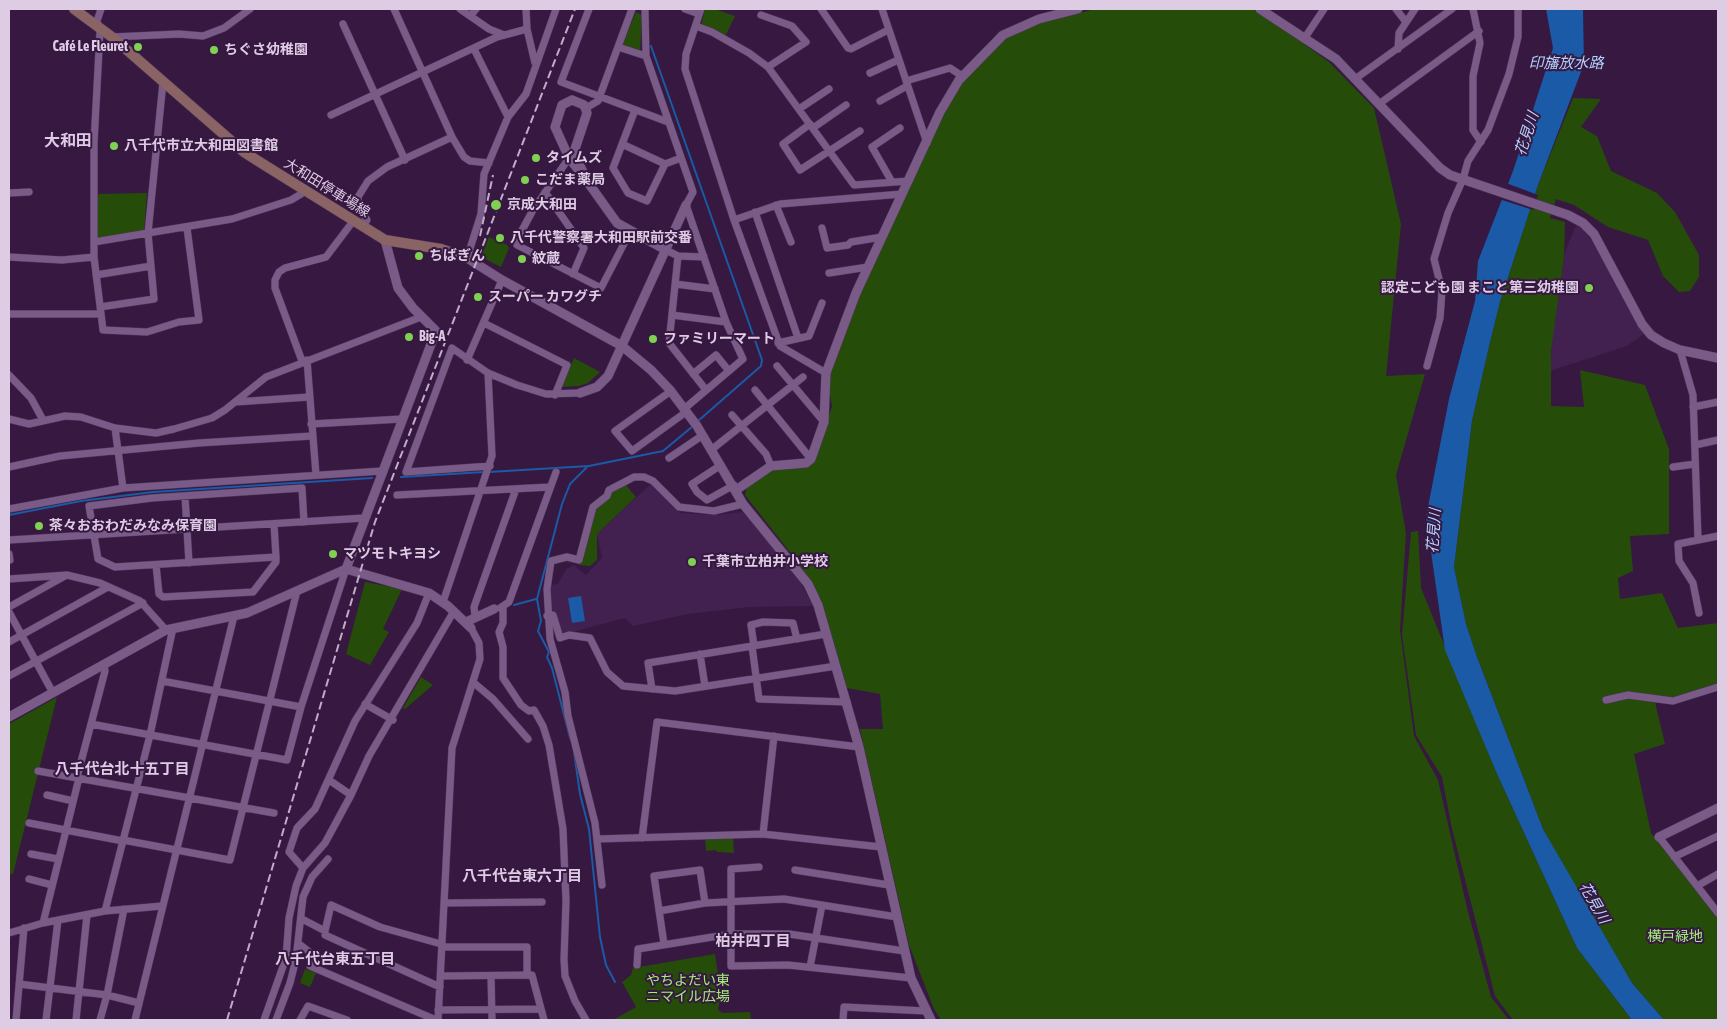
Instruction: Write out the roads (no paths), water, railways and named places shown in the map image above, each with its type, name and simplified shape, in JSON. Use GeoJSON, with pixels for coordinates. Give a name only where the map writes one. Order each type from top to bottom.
{"type":"FeatureCollection","features":[{"type":"Feature","properties":{"kind":"main road","name":"大和田停車場線"},"geometry":{"type":"LineString","coordinates":[[74,9],[112,37],[244,152],[385,240],[434,248],[467,258]]}},
{"type":"Feature","properties":{"kind":"street"},"geometry":{"type":"LineString","coordinates":[[101,9],[97,21],[94,135],[94,257],[103,330],[147,332],[179,322],[199,320],[187,228]]}},
{"type":"Feature","properties":{"kind":"street"},"geometry":{"type":"LineString","coordinates":[[112,37],[179,34],[203,36],[224,28],[250,9]]}},
{"type":"Feature","properties":{"kind":"street"},"geometry":{"type":"LineString","coordinates":[[394,9],[424,71],[452,137],[464,158],[470,161],[489,163]]}},
{"type":"Feature","properties":{"kind":"street"},"geometry":{"type":"LineString","coordinates":[[460,9],[473,12],[489,29],[504,35]]}},
{"type":"Feature","properties":{"kind":"street"},"geometry":{"type":"LineString","coordinates":[[526,9],[535,64]]}},
{"type":"Feature","properties":{"kind":"street"},"geometry":{"type":"LineString","coordinates":[[556,9],[526,94],[508,117],[489,163],[484,177],[481,214],[467,258],[502,280],[622,346],[671,391],[695,424],[744,504],[808,584],[826,634],[859,747],[911,978],[931,1020]]}},
{"type":"Feature","properties":{"kind":"street"},"geometry":{"type":"LineString","coordinates":[[588,9],[561,82],[668,122]]}},
{"type":"Feature","properties":{"kind":"street"},"geometry":{"type":"LineString","coordinates":[[586,108],[598,101],[632,9]]}},
{"type":"Feature","properties":{"kind":"street"},"geometry":{"type":"LineString","coordinates":[[489,471],[406,472],[452,348],[488,373],[536,392],[555,395],[580,393],[597,387],[606,380],[692,192],[646,56],[646,9]]}},
{"type":"Feature","properties":{"kind":"street"},"geometry":{"type":"LineString","coordinates":[[685,9],[700,11],[686,54],[685,69],[734,220],[778,343],[780,346],[826,372]]}},
{"type":"Feature","properties":{"kind":"street"},"geometry":{"type":"LineString","coordinates":[[821,9],[848,48],[851,49],[888,30]]}},
{"type":"Feature","properties":{"kind":"street"},"geometry":{"type":"LineString","coordinates":[[882,9],[927,143]]}},
{"type":"Feature","properties":{"kind":"street"},"geometry":{"type":"LineString","coordinates":[[721,466],[692,484],[697,492],[707,500],[735,488],[771,466],[806,462],[811,458],[824,422],[826,372],[856,293],[940,112],[962,76],[1003,35],[1031,22],[1078,9]]}},
{"type":"Feature","properties":{"kind":"street"},"geometry":{"type":"LineString","coordinates":[[1260,9],[1336,60],[1440,168],[1450,175],[1568,215],[1583,223],[1594,234],[1642,324],[1651,335],[1680,350],[1718,358]]}},
{"type":"Feature","properties":{"kind":"street"},"geometry":{"type":"LineString","coordinates":[[1304,39],[1324,9]]}},
{"type":"Feature","properties":{"kind":"street"},"geometry":{"type":"LineString","coordinates":[[1396,9],[1406,22]]}},
{"type":"Feature","properties":{"kind":"street"},"geometry":{"type":"LineString","coordinates":[[1398,49],[1399,33],[1415,9]]}},
{"type":"Feature","properties":{"kind":"street"},"geometry":{"type":"LineString","coordinates":[[1355,79],[1452,9]]}},
{"type":"Feature","properties":{"kind":"street"},"geometry":{"type":"LineString","coordinates":[[1473,9],[1480,43],[1472,76],[1473,130],[1481,142]]}},
{"type":"Feature","properties":{"kind":"street"},"geometry":{"type":"LineString","coordinates":[[1427,366],[1433,353],[1440,318],[1442,291],[1434,259],[1448,213],[1467,180],[1468,160],[1488,130],[1515,55],[1518,37],[1518,9]]}},
{"type":"Feature","properties":{"kind":"street"},"geometry":{"type":"LineString","coordinates":[[761,15],[792,26],[806,42],[768,67]]}},
{"type":"Feature","properties":{"kind":"street"},"geometry":{"type":"LineString","coordinates":[[343,24],[405,160]]}},
{"type":"Feature","properties":{"kind":"street"},"geometry":{"type":"LineString","coordinates":[[696,26],[719,36],[749,53],[768,67],[854,185],[908,181]]}},
{"type":"Feature","properties":{"kind":"street"},"geometry":{"type":"LineString","coordinates":[[331,115],[504,35],[528,29]]}},
{"type":"Feature","properties":{"kind":"street"},"geometry":{"type":"LineString","coordinates":[[1379,104],[1479,31]]}},
{"type":"Feature","properties":{"kind":"street"},"geometry":{"type":"LineString","coordinates":[[618,47],[646,56]]}},
{"type":"Feature","properties":{"kind":"street"},"geometry":{"type":"LineString","coordinates":[[474,49],[508,117]]}},
{"type":"Feature","properties":{"kind":"street"},"geometry":{"type":"LineString","coordinates":[[870,73],[898,60]]}},
{"type":"Feature","properties":{"kind":"street"},"geometry":{"type":"LineString","coordinates":[[880,101],[906,84],[950,68],[962,76]]}},
{"type":"Feature","properties":{"kind":"street"},"geometry":{"type":"LineString","coordinates":[[9,314],[100,310],[154,299],[148,233],[163,82]]}},
{"type":"Feature","properties":{"kind":"street"},"geometry":{"type":"LineString","coordinates":[[799,109],[829,89]]}},
{"type":"Feature","properties":{"kind":"street"},"geometry":{"type":"LineString","coordinates":[[587,181],[574,152],[587,113],[586,108],[582,103],[567,100],[562,104],[555,127],[568,158],[617,223],[630,232],[678,256],[704,256]]}},
{"type":"Feature","properties":{"kind":"street"},"geometry":{"type":"LineString","coordinates":[[846,105],[783,144],[800,170],[860,131]]}},
{"type":"Feature","properties":{"kind":"street"},"geometry":{"type":"LineString","coordinates":[[636,110],[613,168],[628,193],[647,202],[665,164],[680,158]]}},
{"type":"Feature","properties":{"kind":"street"},"geometry":{"type":"LineString","coordinates":[[892,182],[872,147],[900,128]]}},
{"type":"Feature","properties":{"kind":"street"},"geometry":{"type":"LineString","coordinates":[[316,475],[310,397],[305,361],[275,288],[275,280],[279,272],[285,268],[326,257],[358,223],[367,220],[357,202],[363,187],[373,176],[452,137]]}},
{"type":"Feature","properties":{"kind":"street"},"geometry":{"type":"LineString","coordinates":[[622,144],[665,164]]}},
{"type":"Feature","properties":{"kind":"street"},"geometry":{"type":"LineString","coordinates":[[568,158],[523,227],[517,243],[601,288],[630,232]]}},
{"type":"Feature","properties":{"kind":"street"},"geometry":{"type":"LineString","coordinates":[[94,242],[232,220],[291,200],[306,190]]}},
{"type":"Feature","properties":{"kind":"street"},"geometry":{"type":"LineString","coordinates":[[9,193],[29,192]]}},
{"type":"Feature","properties":{"kind":"street"},"geometry":{"type":"LineString","coordinates":[[546,192],[584,248],[573,274]]}},
{"type":"Feature","properties":{"kind":"street"},"geometry":{"type":"LineString","coordinates":[[734,220],[776,205],[902,194]]}},
{"type":"Feature","properties":{"kind":"street"},"geometry":{"type":"LineString","coordinates":[[671,391],[615,431],[632,451],[685,410],[743,359],[726,322],[686,205]]}},
{"type":"Feature","properties":{"kind":"street"},"geometry":{"type":"LineString","coordinates":[[776,205],[791,242]]}},
{"type":"Feature","properties":{"kind":"street"},"geometry":{"type":"LineString","coordinates":[[755,212],[798,338]]}},
{"type":"Feature","properties":{"kind":"street"},"geometry":{"type":"LineString","coordinates":[[822,228],[827,248],[882,237]]}},
{"type":"Feature","properties":{"kind":"street"},"geometry":{"type":"LineString","coordinates":[[91,724],[287,760],[301,707],[346,569],[436,332],[421,317],[398,288],[385,240]]}},
{"type":"Feature","properties":{"kind":"street"},"geometry":{"type":"LineString","coordinates":[[678,256],[669,344],[706,390]]}},
{"type":"Feature","properties":{"kind":"street"},"geometry":{"type":"LineString","coordinates":[[9,257],[62,260],[94,257]]}},
{"type":"Feature","properties":{"kind":"street"},"geometry":{"type":"LineString","coordinates":[[96,275],[151,266]]}},
{"type":"Feature","properties":{"kind":"street"},"geometry":{"type":"LineString","coordinates":[[830,273],[868,267]]}},
{"type":"Feature","properties":{"kind":"street"},"geometry":{"type":"LineString","coordinates":[[467,360],[502,280]]}},
{"type":"Feature","properties":{"kind":"street"},"geometry":{"type":"LineString","coordinates":[[675,284],[715,289]]}},
{"type":"Feature","properties":{"kind":"street"},"geometry":{"type":"LineString","coordinates":[[778,343],[809,336],[822,303]]}},
{"type":"Feature","properties":{"kind":"street"},"geometry":{"type":"LineString","coordinates":[[672,315],[726,322]]}},
{"type":"Feature","properties":{"kind":"street"},"geometry":{"type":"LineString","coordinates":[[9,419],[29,424],[65,416],[81,417],[114,428],[156,433],[174,429],[212,418],[266,377],[421,317]]}},
{"type":"Feature","properties":{"kind":"street"},"geometry":{"type":"LineString","coordinates":[[484,323],[567,365],[555,395]]}},
{"type":"Feature","properties":{"kind":"street"},"geometry":{"type":"LineString","coordinates":[[1680,350],[1693,395],[1698,539]]}},
{"type":"Feature","properties":{"kind":"street"},"geometry":{"type":"LineString","coordinates":[[693,374],[716,355],[730,371]]}},
{"type":"Feature","properties":{"kind":"street"},"geometry":{"type":"LineString","coordinates":[[777,366],[824,422]]}},
{"type":"Feature","properties":{"kind":"street"},"geometry":{"type":"LineString","coordinates":[[443,602],[489,471],[492,456],[488,373]]}},
{"type":"Feature","properties":{"kind":"street"},"geometry":{"type":"LineString","coordinates":[[9,375],[31,398],[43,420]]}},
{"type":"Feature","properties":{"kind":"street"},"geometry":{"type":"LineString","coordinates":[[711,450],[803,377]]}},
{"type":"Feature","properties":{"kind":"street"},"geometry":{"type":"LineString","coordinates":[[755,390],[811,458]]}},
{"type":"Feature","properties":{"kind":"street"},"geometry":{"type":"LineString","coordinates":[[234,402],[310,397]]}},
{"type":"Feature","properties":{"kind":"street"},"geometry":{"type":"LineString","coordinates":[[1693,407],[1718,402]]}},
{"type":"Feature","properties":{"kind":"street"},"geometry":{"type":"LineString","coordinates":[[732,415],[766,454],[771,466]]}},
{"type":"Feature","properties":{"kind":"street"},"geometry":{"type":"LineString","coordinates":[[311,424],[402,419]]}},
{"type":"Feature","properties":{"kind":"street"},"geometry":{"type":"LineString","coordinates":[[9,426],[23,422]]}},
{"type":"Feature","properties":{"kind":"street"},"geometry":{"type":"LineString","coordinates":[[114,428],[124,488]]}},
{"type":"Feature","properties":{"kind":"street"},"geometry":{"type":"LineString","coordinates":[[669,458],[702,435]]}},
{"type":"Feature","properties":{"kind":"street"},"geometry":{"type":"LineString","coordinates":[[9,467],[60,456],[199,442],[312,436]]}},
{"type":"Feature","properties":{"kind":"street"},"geometry":{"type":"LineString","coordinates":[[1694,445],[1718,440]]}},
{"type":"Feature","properties":{"kind":"street"},"geometry":{"type":"LineString","coordinates":[[1673,467],[1696,464]]}},
{"type":"Feature","properties":{"kind":"street"},"geometry":{"type":"LineString","coordinates":[[9,509],[124,488],[382,472]]}},
{"type":"Feature","properties":{"kind":"street"},"geometry":{"type":"LineString","coordinates":[[469,625],[475,616],[498,609],[509,602],[556,472]]}},
{"type":"Feature","properties":{"kind":"street"},"geometry":{"type":"LineString","coordinates":[[602,885],[595,823],[568,716],[565,692],[550,639],[547,616],[548,576],[551,561],[567,557],[579,560],[593,507],[607,496],[609,490],[634,477],[644,477],[652,481],[680,507],[714,510],[744,504]]}},
{"type":"Feature","properties":{"kind":"street"},"geometry":{"type":"LineString","coordinates":[[397,495],[550,487]]}},
{"type":"Feature","properties":{"kind":"street"},"geometry":{"type":"LineString","coordinates":[[276,557],[156,566],[115,567],[98,559],[89,506],[185,496],[302,488],[304,522]]}},
{"type":"Feature","properties":{"kind":"street"},"geometry":{"type":"LineString","coordinates":[[475,616],[474,607],[516,489]]}},
{"type":"Feature","properties":{"kind":"street"},"geometry":{"type":"LineString","coordinates":[[185,496],[188,563]]}},
{"type":"Feature","properties":{"kind":"street"},"geometry":{"type":"LineString","coordinates":[[9,540],[364,518]]}},
{"type":"Feature","properties":{"kind":"street"},"geometry":{"type":"LineString","coordinates":[[156,566],[159,594],[163,597],[253,592],[276,562],[274,524]]}},
{"type":"Feature","properties":{"kind":"street"},"geometry":{"type":"LineString","coordinates":[[1699,613],[1693,583],[1679,561],[1678,544],[1718,536]]}},
{"type":"Feature","properties":{"kind":"street"},"geometry":{"type":"LineString","coordinates":[[9,717],[170,629],[234,616],[269,604],[346,569],[428,593],[443,602],[469,625],[479,643],[480,650],[474,683],[452,748],[441,976],[437,1020],[310,966],[312,954],[298,944]]}},
{"type":"Feature","properties":{"kind":"street"},"geometry":{"type":"LineString","coordinates":[[9,607],[67,575]]}},
{"type":"Feature","properties":{"kind":"street"},"geometry":{"type":"LineString","coordinates":[[9,579],[67,575],[108,586],[143,603],[170,629]]}},
{"type":"Feature","properties":{"kind":"street"},"geometry":{"type":"LineString","coordinates":[[9,642],[108,586]]}},
{"type":"Feature","properties":{"kind":"street"},"geometry":{"type":"LineString","coordinates":[[29,823],[230,860],[297,591]]}},
{"type":"Feature","properties":{"kind":"street"},"geometry":{"type":"LineString","coordinates":[[303,868],[289,852],[297,828],[315,809],[342,746],[365,704],[417,622],[428,593]]}},
{"type":"Feature","properties":{"kind":"street"},"geometry":{"type":"LineString","coordinates":[[9,676],[143,603]]}},
{"type":"Feature","properties":{"kind":"street"},"geometry":{"type":"LineString","coordinates":[[498,609],[503,623],[499,632],[503,647],[503,678],[521,705],[530,711],[534,710],[543,726],[549,745],[563,829],[566,901],[564,959],[566,976],[574,1001],[586,1020]]}},
{"type":"Feature","properties":{"kind":"street"},"geometry":{"type":"LineString","coordinates":[[264,1020],[286,958],[289,918],[296,886],[303,868],[325,843],[351,795],[369,756],[393,720],[454,611]]}},
{"type":"Feature","properties":{"kind":"street"},"geometry":{"type":"LineString","coordinates":[[9,612],[53,693]]}},
{"type":"Feature","properties":{"kind":"street"},"geometry":{"type":"LineString","coordinates":[[547,616],[553,615],[560,638],[569,635],[590,638],[607,672],[615,681],[623,686],[675,691],[836,666]]}},
{"type":"Feature","properties":{"kind":"street"},"geometry":{"type":"LineString","coordinates":[[135,1020],[234,616]]}},
{"type":"Feature","properties":{"kind":"street"},"geometry":{"type":"LineString","coordinates":[[797,639],[793,623],[763,622],[750,625],[759,699],[847,702]]}},
{"type":"Feature","properties":{"kind":"street"},"geometry":{"type":"LineString","coordinates":[[105,911],[150,735],[162,681],[170,629]]}},
{"type":"Feature","properties":{"kind":"street"},"geometry":{"type":"LineString","coordinates":[[652,689],[648,662],[826,634]]}},
{"type":"Feature","properties":{"kind":"street"},"geometry":{"type":"LineString","coordinates":[[700,654],[706,686]]}},
{"type":"Feature","properties":{"kind":"street"},"geometry":{"type":"LineString","coordinates":[[43,923],[105,671],[104,664]]}},
{"type":"Feature","properties":{"kind":"street"},"geometry":{"type":"LineString","coordinates":[[162,681],[301,707]]}},
{"type":"Feature","properties":{"kind":"street"},"geometry":{"type":"LineString","coordinates":[[474,683],[493,699],[528,739]]}},
{"type":"Feature","properties":{"kind":"street"},"geometry":{"type":"LineString","coordinates":[[1606,700],[1628,695],[1673,701],[1718,687]]}},
{"type":"Feature","properties":{"kind":"street"},"geometry":{"type":"LineString","coordinates":[[365,704],[393,720]]}},
{"type":"Feature","properties":{"kind":"street"},"geometry":{"type":"LineString","coordinates":[[642,838],[657,722],[859,747]]}},
{"type":"Feature","properties":{"kind":"street"},"geometry":{"type":"LineString","coordinates":[[763,834],[774,736]]}},
{"type":"Feature","properties":{"kind":"street"},"geometry":{"type":"LineString","coordinates":[[38,771],[274,813]]}},
{"type":"Feature","properties":{"kind":"street"},"geometry":{"type":"LineString","coordinates":[[329,780],[351,795]]}},
{"type":"Feature","properties":{"kind":"street"},"geometry":{"type":"LineString","coordinates":[[47,796],[73,801]]}},
{"type":"Feature","properties":{"kind":"street"},"geometry":{"type":"LineString","coordinates":[[1718,808],[1659,838],[1718,913]]}},
{"type":"Feature","properties":{"kind":"street"},"geometry":{"type":"LineString","coordinates":[[597,839],[763,834],[881,847]]}},
{"type":"Feature","properties":{"kind":"street"},"geometry":{"type":"LineString","coordinates":[[1674,857],[1718,836]]}},
{"type":"Feature","properties":{"kind":"street"},"geometry":{"type":"LineString","coordinates":[[31,854],[58,858]]}},
{"type":"Feature","properties":{"kind":"street"},"geometry":{"type":"LineString","coordinates":[[276,1020],[290,983],[298,944],[304,897],[312,877],[328,859]]}},
{"type":"Feature","properties":{"kind":"street"},"geometry":{"type":"LineString","coordinates":[[759,868],[731,869],[730,966],[810,967],[911,978]]}},
{"type":"Feature","properties":{"kind":"street"},"geometry":{"type":"LineString","coordinates":[[664,944],[654,876],[700,870],[705,903]]}},
{"type":"Feature","properties":{"kind":"street"},"geometry":{"type":"LineString","coordinates":[[795,870],[889,885]]}},
{"type":"Feature","properties":{"kind":"street"},"geometry":{"type":"LineString","coordinates":[[1697,886],[1718,874]]}},
{"type":"Feature","properties":{"kind":"street"},"geometry":{"type":"LineString","coordinates":[[29,879],[52,885]]}},
{"type":"Feature","properties":{"kind":"street"},"geometry":{"type":"LineString","coordinates":[[659,911],[705,903],[784,899],[896,917]]}},
{"type":"Feature","properties":{"kind":"street"},"geometry":{"type":"LineString","coordinates":[[445,903],[542,902]]}},
{"type":"Feature","properties":{"kind":"street"},"geometry":{"type":"LineString","coordinates":[[440,987],[325,935],[331,905],[380,927],[442,945],[527,947],[526,975]]}},
{"type":"Feature","properties":{"kind":"street"},"geometry":{"type":"LineString","coordinates":[[810,967],[822,905]]}},
{"type":"Feature","properties":{"kind":"street"},"geometry":{"type":"LineString","coordinates":[[9,933],[43,923],[105,911],[162,906]]}},
{"type":"Feature","properties":{"kind":"street"},"geometry":{"type":"LineString","coordinates":[[100,1020],[107,995],[124,909]]}},
{"type":"Feature","properties":{"kind":"street"},"geometry":{"type":"LineString","coordinates":[[76,1020],[87,915]]}},
{"type":"Feature","properties":{"kind":"street"},"geometry":{"type":"LineString","coordinates":[[302,919],[325,931]]}},
{"type":"Feature","properties":{"kind":"street"},"geometry":{"type":"LineString","coordinates":[[46,1020],[58,920]]}},
{"type":"Feature","properties":{"kind":"street"},"geometry":{"type":"LineString","coordinates":[[16,1020],[24,928]]}},
{"type":"Feature","properties":{"kind":"street"},"geometry":{"type":"LineString","coordinates":[[636,966],[638,949],[731,934],[789,934],[904,951]]}},
{"type":"Feature","properties":{"kind":"street"},"geometry":{"type":"LineString","coordinates":[[441,976],[532,975],[544,1020]]}},
{"type":"Feature","properties":{"kind":"street"},"geometry":{"type":"LineString","coordinates":[[491,976],[492,1020]]}},
{"type":"Feature","properties":{"kind":"street"},"geometry":{"type":"LineString","coordinates":[[19,984],[107,995],[139,1003]]}},
{"type":"Feature","properties":{"kind":"street"},"geometry":{"type":"LineString","coordinates":[[300,1020],[308,1006],[347,1020]]}},
{"type":"Feature","properties":{"kind":"street"},"geometry":{"type":"LineString","coordinates":[[843,1020],[844,1007],[926,1011]]}},
{"type":"Feature","properties":{"kind":"street"},"geometry":{"type":"LineString","coordinates":[[438,1010],[540,1009]]}},
{"type":"Feature","properties":{"kind":"water","name":"印旛放水路"},"geometry":{"type":"Polygon","coordinates":[[[1546,9],[1583,9],[1584,64],[1538,185],[1500,302],[1472,421],[1454,567],[1466,624],[1477,657],[1543,829],[1632,983],[1664,1020],[1632,1020],[1577,948],[1497,774],[1445,650],[1426,517],[1449,399],[1475,301],[1478,261],[1513,171],[1553,48],[1546,9]]]}},
{"type":"Feature","properties":{"kind":"water"},"geometry":{"type":"Polygon","coordinates":[[[581,596],[585,621],[572,623],[568,598],[581,596]]]}},
{"type":"Feature","properties":{"kind":"waterway"},"geometry":{"type":"LineString","coordinates":[[651,46],[762,360],[761,366],[698,421]]}},
{"type":"Feature","properties":{"kind":"waterway"},"geometry":{"type":"LineString","coordinates":[[489,472],[589,466],[663,451],[693,426]]}},
{"type":"Feature","properties":{"kind":"waterway"},"geometry":{"type":"LineString","coordinates":[[570,738],[552,668],[547,657],[549,652],[538,631],[541,621],[537,599],[562,504],[570,484],[588,466]]}},
{"type":"Feature","properties":{"kind":"waterway"},"geometry":{"type":"LineString","coordinates":[[401,477],[484,472]]}},
{"type":"Feature","properties":{"kind":"waterway"},"geometry":{"type":"LineString","coordinates":[[9,515],[81,501],[153,492],[372,478]]}},
{"type":"Feature","properties":{"kind":"waterway"},"geometry":{"type":"LineString","coordinates":[[514,605],[536,599]]}},
{"type":"Feature","properties":{"kind":"waterway"},"geometry":{"type":"LineString","coordinates":[[574,752],[580,794],[589,829],[600,937],[606,965],[615,982]]}},
{"type":"Feature","properties":{"kind":"railway"},"geometry":{"type":"LineString","coordinates":[[227,1020],[375,522],[575,9]]}},
{"type":"Feature","properties":{"kind":"railway"},"geometry":{"type":"LineString","coordinates":[[480,236],[493,175]]}},
{"type":"Feature","properties":{"kind":"place","name":"Café Le Fleuret"},"geometry":{"type":"Point","coordinates":[138,47]}},
{"type":"Feature","properties":{"kind":"place","name":"ちぐさ幼稚園"},"geometry":{"type":"Point","coordinates":[214,50]}},
{"type":"Feature","properties":{"kind":"place","name":"八千代市立大和田図書館"},"geometry":{"type":"Point","coordinates":[114,146]}},
{"type":"Feature","properties":{"kind":"place","name":"タイムズ"},"geometry":{"type":"Point","coordinates":[536,158]}},
{"type":"Feature","properties":{"kind":"place","name":"こだま薬局"},"geometry":{"type":"Point","coordinates":[525,180]}},
{"type":"Feature","properties":{"kind":"place","name":"京成大和田"},"geometry":{"type":"Point","coordinates":[496,205]}},
{"type":"Feature","properties":{"kind":"place","name":"八千代警察署大和田駅前交番"},"geometry":{"type":"Point","coordinates":[500,238]}},
{"type":"Feature","properties":{"kind":"place","name":"ちばぎん"},"geometry":{"type":"Point","coordinates":[419,256]}},
{"type":"Feature","properties":{"kind":"place","name":"紋蔵"},"geometry":{"type":"Point","coordinates":[522,259]}},
{"type":"Feature","properties":{"kind":"place","name":"認定こども園 まこと第三幼稚園"},"geometry":{"type":"Point","coordinates":[1589,288]}},
{"type":"Feature","properties":{"kind":"place","name":"スーパー カワグチ"},"geometry":{"type":"Point","coordinates":[478,297]}},
{"type":"Feature","properties":{"kind":"place","name":"Big-A"},"geometry":{"type":"Point","coordinates":[409,337]}},
{"type":"Feature","properties":{"kind":"place","name":"ファミリーマート"},"geometry":{"type":"Point","coordinates":[653,339]}},
{"type":"Feature","properties":{"kind":"place","name":"茶々おおわだみなみ保育園"},"geometry":{"type":"Point","coordinates":[39,526]}},
{"type":"Feature","properties":{"kind":"place","name":"マツモトキヨシ"},"geometry":{"type":"Point","coordinates":[333,554]}},
{"type":"Feature","properties":{"kind":"place","name":"千葉市立柏井小学校"},"geometry":{"type":"Point","coordinates":[692,562]}},
{"type":"Feature","properties":{"kind":"district","name":"大和田"},"geometry":{"type":"Point","coordinates":[68,141]}},
{"type":"Feature","properties":{"kind":"district","name":"八千代台北十五丁目"},"geometry":{"type":"Point","coordinates":[122,769]}},
{"type":"Feature","properties":{"kind":"district","name":"八千代台東六丁目"},"geometry":{"type":"Point","coordinates":[522,876]}},
{"type":"Feature","properties":{"kind":"district","name":"柏井四丁目"},"geometry":{"type":"Point","coordinates":[753,941]}},
{"type":"Feature","properties":{"kind":"district","name":"八千代台東五丁目"},"geometry":{"type":"Point","coordinates":[335,959]}},
{"type":"Feature","properties":{"kind":"water label","name":"花見川"},"geometry":{"type":"Point","coordinates":[1527,134]}},
{"type":"Feature","properties":{"kind":"water label","name":"花見川"},"geometry":{"type":"Point","coordinates":[1434,531]}},
{"type":"Feature","properties":{"kind":"water label","name":"花見川"},"geometry":{"type":"Point","coordinates":[1594,903]}},
{"type":"Feature","properties":{"kind":"park label","name":"横戸緑地"},"geometry":{"type":"Point","coordinates":[1675,937]}},
{"type":"Feature","properties":{"kind":"park label","name":"やちよだい東 ニマイル広場"},"geometry":{"type":"Point","coordinates":[688,990]}}]}
